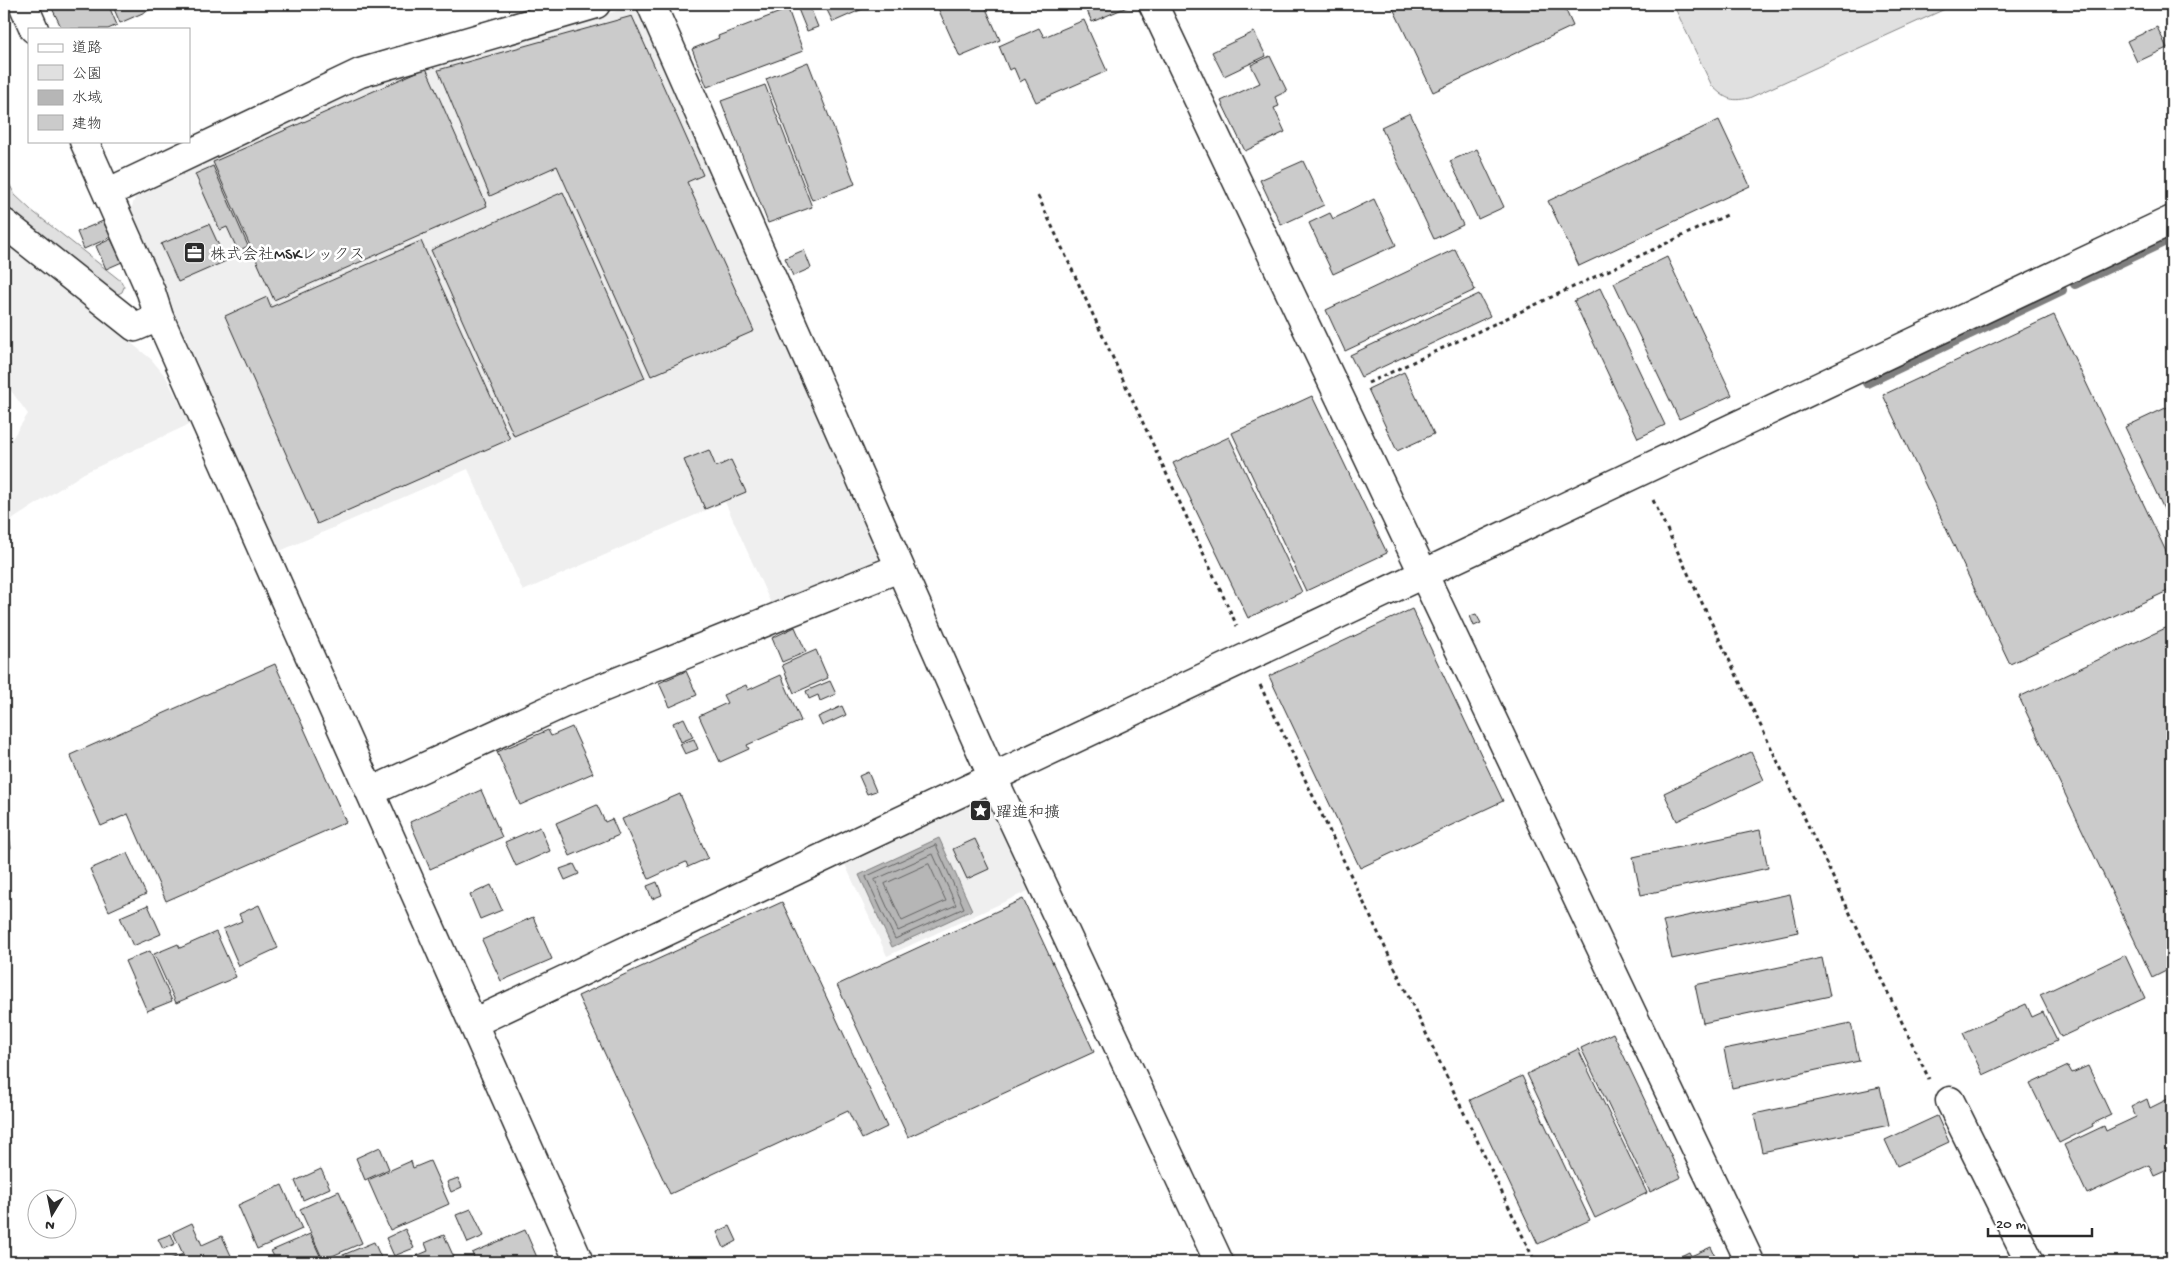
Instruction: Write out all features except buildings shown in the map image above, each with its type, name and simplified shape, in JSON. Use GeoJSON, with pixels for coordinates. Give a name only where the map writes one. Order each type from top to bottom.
{"type":"FeatureCollection","features":[{"type":"Feature","properties":{"kind":"street"},"geometry":{"type":"LineString","coordinates":[[23,4],[34,28]]}},
{"type":"Feature","properties":{"kind":"street"},"geometry":{"type":"LineString","coordinates":[[107,193],[360,73],[596,4]]}},
{"type":"Feature","properties":{"kind":"street"},"geometry":{"type":"LineString","coordinates":[[651,4],[992,778],[1219,1262]]}},
{"type":"Feature","properties":{"kind":"street"},"geometry":{"type":"LineString","coordinates":[[1153,4],[1750,1262]]}},
{"type":"Feature","properties":{"kind":"street"},"geometry":{"type":"LineString","coordinates":[[84,142],[151,292],[159,317],[579,1262]]}},
{"type":"Feature","properties":{"kind":"street"},"geometry":{"type":"LineString","coordinates":[[472,1023],[2172,220]]}},
{"type":"Feature","properties":{"kind":"street"},"geometry":{"type":"LineString","coordinates":[[4,223],[135,327],[159,317]]}},
{"type":"Feature","properties":{"kind":"street"},"geometry":{"type":"LineString","coordinates":[[370,792],[562,704],[899,568]]}},
{"type":"Feature","properties":{"kind":"street"},"geometry":{"type":"LineString","coordinates":[[1950,1101],[2030,1262]]}},
{"type":"Feature","properties":{"kind":"path"},"geometry":{"type":"LineString","coordinates":[[1038,196],[1249,656],[1535,1262]]}},
{"type":"Feature","properties":{"kind":"path"},"geometry":{"type":"LineString","coordinates":[[1340,397],[1729,214]]}},
{"type":"Feature","properties":{"kind":"path"},"geometry":{"type":"LineString","coordinates":[[1639,472],[1926,1076],[1950,1101]]}},
{"type":"Feature","properties":{"kind":"shaded area"},"geometry":{"type":"Polygon","coordinates":[[[627,8],[641,15],[880,554],[874,568],[773,608],[725,502],[523,591],[468,469],[280,551],[131,209],[136,195],[365,85],[627,8]]]}},
{"type":"Feature","properties":{"kind":"shaded area"},"geometry":{"type":"Polygon","coordinates":[[[4,240],[151,359],[166,377],[190,424],[84,473],[4,525],[4,451],[28,414],[4,381],[4,240]]]}},
{"type":"Feature","properties":{"kind":"shaded area"},"geometry":{"type":"Polygon","coordinates":[[[977,799],[990,804],[1030,890],[887,956],[844,862],[977,799]]]}},
{"type":"Feature","properties":{"kind":"green space"},"geometry":{"type":"Polygon","coordinates":[[[1673,4],[1956,4],[1749,98],[1737,100],[1725,97],[1712,86],[1673,4]]]}},
{"type":"Feature","properties":{"kind":"green space"},"geometry":{"type":"Polygon","coordinates":[[[4,174],[15,195],[31,210],[121,281],[124,287],[122,292],[118,294],[112,292],[4,206],[4,174]]]}},
{"type":"Feature","properties":{"kind":"water"},"geometry":{"type":"Polygon","coordinates":[[[939,838],[972,910],[892,947],[859,875],[939,838]]]}},
{"type":"Feature","properties":{"kind":"waterway"},"geometry":{"type":"LineString","coordinates":[[2075,284],[2172,238]]}},
{"type":"Feature","properties":{"kind":"waterway"},"geometry":{"type":"LineString","coordinates":[[1867,383],[2062,290]]}},
{"type":"Feature","properties":{"kind":"place","name":"株式会社MSKレックス"},"geometry":{"type":"Point","coordinates":[194,253]}},
{"type":"Feature","properties":{"kind":"place","name":"躍進和擴"},"geometry":{"type":"Point","coordinates":[980,811]}}]}
